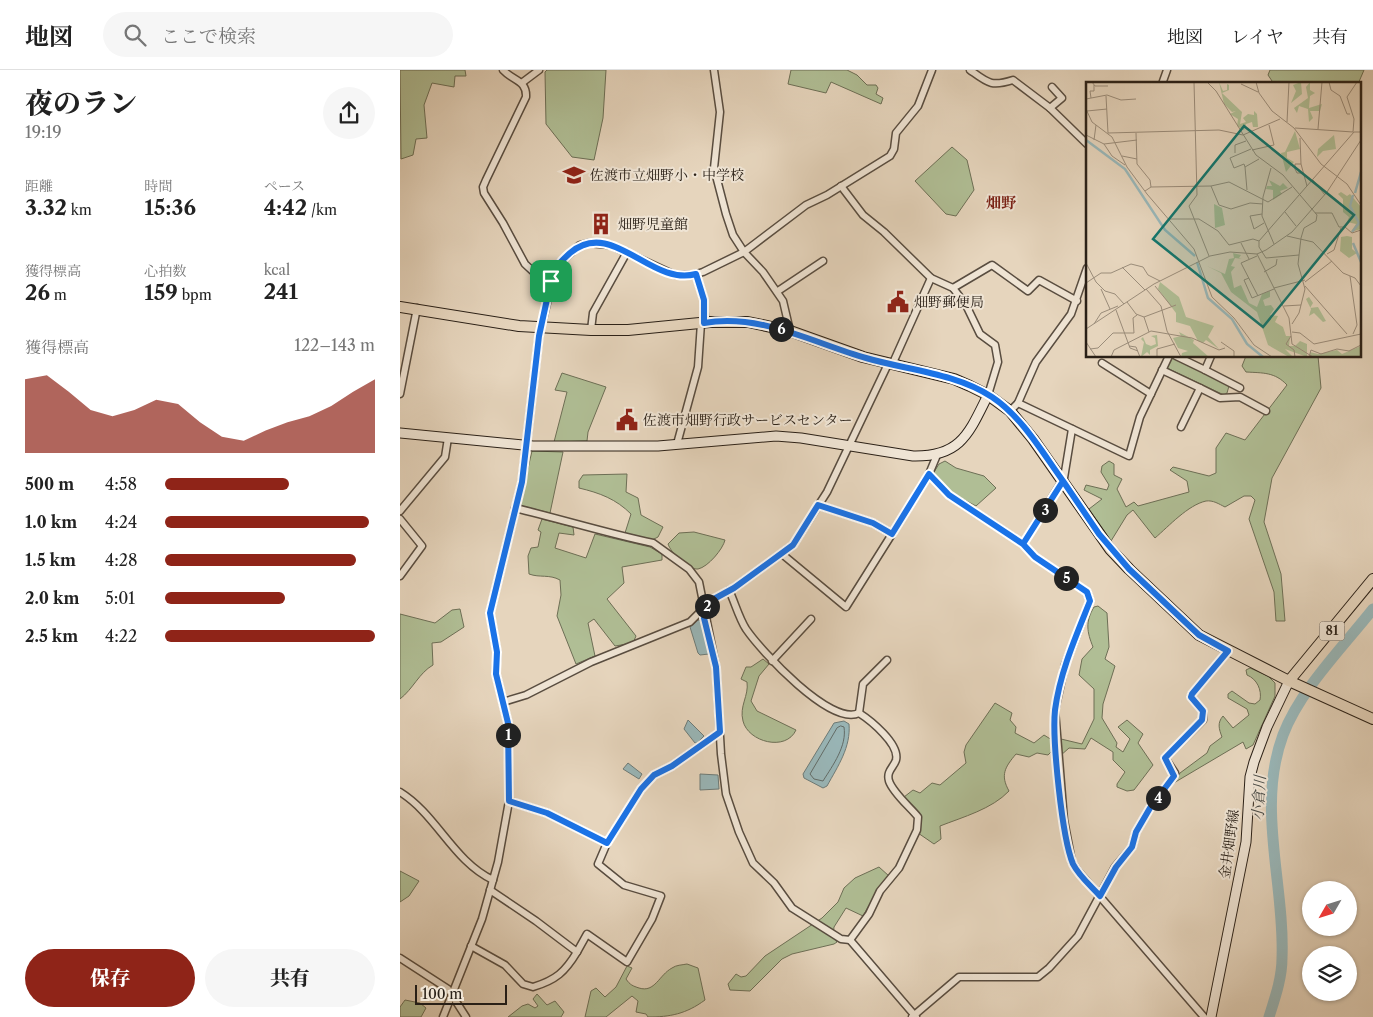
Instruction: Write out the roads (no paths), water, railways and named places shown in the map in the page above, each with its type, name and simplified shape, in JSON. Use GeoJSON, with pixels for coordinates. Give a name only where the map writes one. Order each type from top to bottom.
{"type":"FeatureCollection","features":[{"type":"Feature","properties":{"kind":"main road"},"geometry":{"type":"LineString","coordinates":[[400,307],[417,308],[495,323],[591,330],[628,330],[703,323],[748,322],[790,331],[890,364],[954,379],[988,394],[1010,412],[1033,439],[1105,542],[1129,569],[1193,630],[1228,651],[1292,683],[1373,719]]}},
{"type":"Feature","properties":{"kind":"main road","name":"81"},"geometry":{"type":"LineString","coordinates":[[1292,683],[1373,579]]}},
{"type":"Feature","properties":{"kind":"street"},"geometry":{"type":"LineString","coordinates":[[503,70],[508,75],[523,82],[526,97],[486,180],[483,187],[484,193],[525,264],[538,277],[551,281]]}},
{"type":"Feature","properties":{"kind":"street"},"geometry":{"type":"LineString","coordinates":[[523,82],[539,70]]}},
{"type":"Feature","properties":{"kind":"street"},"geometry":{"type":"LineString","coordinates":[[714,70],[720,112],[714,168],[733,235],[744,252],[778,291],[788,315],[790,331]]}},
{"type":"Feature","properties":{"kind":"street"},"geometry":{"type":"LineString","coordinates":[[443,1017],[471,946],[490,890],[504,837],[509,801],[508,723],[496,674],[497,652],[490,613],[522,482],[541,327],[556,266],[580,245],[588,243],[603,244],[627,252],[675,275],[696,274],[744,252],[806,205],[890,156],[894,149],[896,133],[918,106],[932,70]]}},
{"type":"Feature","properties":{"kind":"street"},"geometry":{"type":"LineString","coordinates":[[970,70],[987,82],[997,85],[1013,80],[1050,108],[1086,143]]}},
{"type":"Feature","properties":{"kind":"street"},"geometry":{"type":"LineString","coordinates":[[1163,82],[1167,70]]}},
{"type":"Feature","properties":{"kind":"street"},"geometry":{"type":"LineString","coordinates":[[1050,108],[1062,98],[1052,87]]}},
{"type":"Feature","properties":{"kind":"street"},"geometry":{"type":"LineString","coordinates":[[400,433],[526,446],[677,444],[776,436],[913,456],[937,455],[956,447],[963,441],[988,394],[998,362],[997,348],[980,334],[966,305],[953,288],[931,278],[884,232],[863,215],[841,186]]}},
{"type":"Feature","properties":{"kind":"street"},"geometry":{"type":"LineString","coordinates":[[591,330],[593,313],[627,252]]}},
{"type":"Feature","properties":{"kind":"street"},"geometry":{"type":"LineString","coordinates":[[778,291],[823,261]]}},
{"type":"Feature","properties":{"kind":"street"},"geometry":{"type":"LineString","coordinates":[[953,288],[992,266],[1028,291],[1039,280],[1077,301]]}},
{"type":"Feature","properties":{"kind":"street"},"geometry":{"type":"LineString","coordinates":[[1010,412],[1018,403],[1036,362],[1064,324],[1077,301],[1086,271]]}},
{"type":"Feature","properties":{"kind":"street"},"geometry":{"type":"LineString","coordinates":[[677,444],[698,367],[703,323],[704,300],[696,274]]}},
{"type":"Feature","properties":{"kind":"street"},"geometry":{"type":"LineString","coordinates":[[503,702],[526,695],[591,662],[690,622],[712,600],[793,545],[818,505],[849,446],[931,278]]}},
{"type":"Feature","properties":{"kind":"street"},"geometry":{"type":"LineString","coordinates":[[400,394],[417,308]]}},
{"type":"Feature","properties":{"kind":"street"},"geometry":{"type":"LineString","coordinates":[[1018,403],[1128,456],[1140,417],[1168,358]]}},
{"type":"Feature","properties":{"kind":"street"},"geometry":{"type":"LineString","coordinates":[[1180,358],[1240,388]]}},
{"type":"Feature","properties":{"kind":"street"},"geometry":{"type":"LineString","coordinates":[[1205,370],[1210,358]]}},
{"type":"Feature","properties":{"kind":"street"},"geometry":{"type":"LineString","coordinates":[[1102,363],[1151,394]]}},
{"type":"Feature","properties":{"kind":"street"},"geometry":{"type":"LineString","coordinates":[[1162,370],[1220,398],[1240,397],[1266,411]]}},
{"type":"Feature","properties":{"kind":"street"},"geometry":{"type":"LineString","coordinates":[[1181,427],[1200,388]]}},
{"type":"Feature","properties":{"kind":"street"},"geometry":{"type":"LineString","coordinates":[[1023,544],[1063,481],[1072,429]]}},
{"type":"Feature","properties":{"kind":"street"},"geometry":{"type":"LineString","coordinates":[[400,511],[445,457],[448,438]]}},
{"type":"Feature","properties":{"kind":"street"},"geometry":{"type":"LineString","coordinates":[[782,554],[846,607],[929,474],[937,455]]}},
{"type":"Feature","properties":{"kind":"street"},"geometry":{"type":"LineString","coordinates":[[929,474],[949,495],[1023,544],[1035,557],[1087,592],[1090,601],[1063,674],[1055,710],[1064,820],[1072,862],[1076,870],[1204,1017]]}},
{"type":"Feature","properties":{"kind":"street"},"geometry":{"type":"LineString","coordinates":[[818,505],[873,523],[892,534]]}},
{"type":"Feature","properties":{"kind":"street"},"geometry":{"type":"LineString","coordinates":[[515,508],[661,546],[695,576],[705,608],[704,618],[716,667],[726,794],[739,832],[753,863],[774,884],[792,908],[841,939],[850,940],[914,1016],[959,977],[1038,977],[1078,936],[1116,867],[1132,847],[1136,832],[1150,808],[1174,776],[1165,758],[1202,720],[1203,711],[1191,697],[1192,694],[1228,651]]}},
{"type":"Feature","properties":{"kind":"street"},"geometry":{"type":"LineString","coordinates":[[400,520],[422,546],[401,573]]}},
{"type":"Feature","properties":{"kind":"street"},"geometry":{"type":"LineString","coordinates":[[729,590],[744,626],[772,661],[825,705],[848,715],[859,713],[874,723],[890,740],[896,755],[896,761],[888,774],[890,783],[918,817],[918,823],[899,868],[880,891],[869,914],[850,940]]}},
{"type":"Feature","properties":{"kind":"street"},"geometry":{"type":"LineString","coordinates":[[772,661],[812,618]]}},
{"type":"Feature","properties":{"kind":"street"},"geometry":{"type":"LineString","coordinates":[[859,713],[863,684],[887,660]]}},
{"type":"Feature","properties":{"kind":"street","name":"金井畑野線"},"geometry":{"type":"LineString","coordinates":[[1211,1017],[1246,842],[1252,770],[1267,727],[1292,683]]}},
{"type":"Feature","properties":{"kind":"street"},"geometry":{"type":"LineString","coordinates":[[471,946],[505,965],[523,984],[533,988],[567,970],[587,934],[627,962],[661,900],[661,896],[624,885],[598,864],[607,843],[641,789],[654,775],[672,766],[720,732]]}},
{"type":"Feature","properties":{"kind":"street"},"geometry":{"type":"LineString","coordinates":[[400,792],[431,820],[463,859],[492,880]]}},
{"type":"Feature","properties":{"kind":"street"},"geometry":{"type":"LineString","coordinates":[[509,801],[547,813],[607,843]]}},
{"type":"Feature","properties":{"kind":"street"},"geometry":{"type":"LineString","coordinates":[[490,890],[536,920],[577,952]]}},
{"type":"Feature","properties":{"kind":"street"},"geometry":{"type":"LineString","coordinates":[[400,958],[440,983],[451,994],[466,1017]]}},
{"type":"Feature","properties":{"kind":"water"},"geometry":{"type":"Polygon","coordinates":[[[698,620],[703,621],[709,654],[700,655],[698,653],[690,627],[698,620]]]}},
{"type":"Feature","properties":{"kind":"water"},"geometry":{"type":"Polygon","coordinates":[[[688,720],[704,736],[697,743],[684,729],[688,720]]]}},
{"type":"Feature","properties":{"kind":"water"},"geometry":{"type":"Polygon","coordinates":[[[844,721],[849,724],[846,748],[827,786],[823,788],[804,778],[803,774],[834,723],[844,721]]]}},
{"type":"Feature","properties":{"kind":"water"},"geometry":{"type":"Polygon","coordinates":[[[628,763],[642,774],[639,779],[623,769],[628,763]]]}},
{"type":"Feature","properties":{"kind":"water"},"geometry":{"type":"Polygon","coordinates":[[[700,774],[718,775],[719,789],[700,790],[700,774]]]}},
{"type":"Feature","properties":{"kind":"waterway","name":"小倉川"},"geometry":{"type":"LineString","coordinates":[[1269,1017],[1282,965],[1282,930],[1272,818],[1272,790],[1275,763],[1283,735],[1300,702],[1323,669],[1373,609]]}},
{"type":"Feature","properties":{"kind":"place","name":"佐渡市立畑野小・中学校"},"geometry":{"type":"Point","coordinates":[574,175]}},
{"type":"Feature","properties":{"kind":"place","name":"畑野児童館"},"geometry":{"type":"Point","coordinates":[601,224]}},
{"type":"Feature","properties":{"kind":"place","name":"畑野郵便局"},"geometry":{"type":"Point","coordinates":[898,302]}},
{"type":"Feature","properties":{"kind":"place","name":"佐渡市畑野行政サービスセンター"},"geometry":{"type":"Point","coordinates":[627,420]}},
{"type":"Feature","properties":{"kind":"district","name":"畑野"},"geometry":{"type":"Point","coordinates":[1001,203]}}]}
